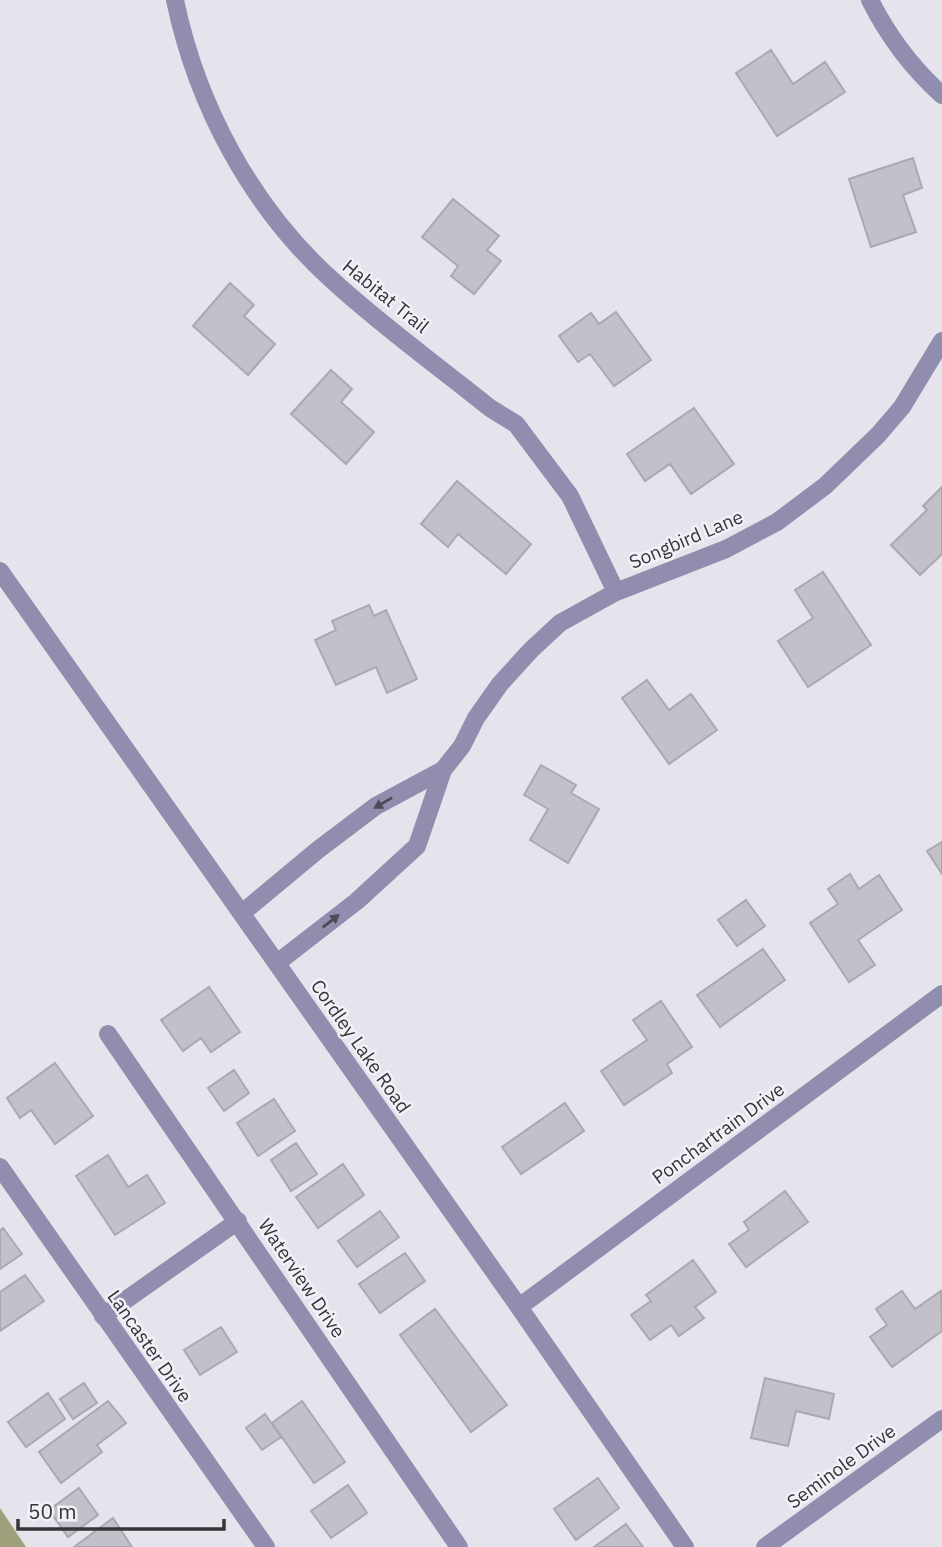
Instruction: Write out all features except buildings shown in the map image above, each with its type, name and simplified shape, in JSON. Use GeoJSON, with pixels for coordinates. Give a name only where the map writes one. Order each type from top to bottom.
{"type":"FeatureCollection","features":[{"type":"Feature","properties":{"kind":"street","name":"Habitat Trail"},"geometry":{"type":"LineString","coordinates":[[175,0],[198,79],[212,114],[228,147],[268,209],[290,237],[332,280],[490,408],[516,424],[570,496],[616,592]]}},
{"type":"Feature","properties":{"kind":"street"},"geometry":{"type":"LineString","coordinates":[[870,0],[903,53],[942,95]]}},
{"type":"Feature","properties":{"kind":"street","name":"Songbird Lane"},"geometry":{"type":"LineString","coordinates":[[277,963],[357,901],[417,846],[443,771],[462,746],[476,718],[500,684],[531,650],[560,623],[616,592],[726,549],[777,522],[825,486],[878,435],[902,407],[942,341]]}},
{"type":"Feature","properties":{"kind":"street","name":"Cordley Lake Road"},"geometry":{"type":"LineString","coordinates":[[0,571],[685,1547]]}},
{"type":"Feature","properties":{"kind":"street","name":"Songbird Lane"},"geometry":{"type":"LineString","coordinates":[[242,913],[376,806],[443,771]]}},
{"type":"Feature","properties":{"kind":"street","name":"Ponchartrain Drive"},"geometry":{"type":"LineString","coordinates":[[519,1307],[942,994]]}},
{"type":"Feature","properties":{"kind":"street","name":"Waterview Drive"},"geometry":{"type":"LineString","coordinates":[[108,1034],[459,1547]]}},
{"type":"Feature","properties":{"kind":"street","name":"Lancaster Drive"},"geometry":{"type":"LineString","coordinates":[[0,1167],[267,1547]]}},
{"type":"Feature","properties":{"kind":"street"},"geometry":{"type":"LineString","coordinates":[[103,1316],[238,1221]]}},
{"type":"Feature","properties":{"kind":"street","name":"Seminole Drive"},"geometry":{"type":"LineString","coordinates":[[765,1547],[942,1419]]}},
{"type":"Feature","properties":{"kind":"shaded area"},"geometry":{"type":"Polygon","coordinates":[[[0,1508],[26,1547],[0,1547],[0,1508]]]}}]}
